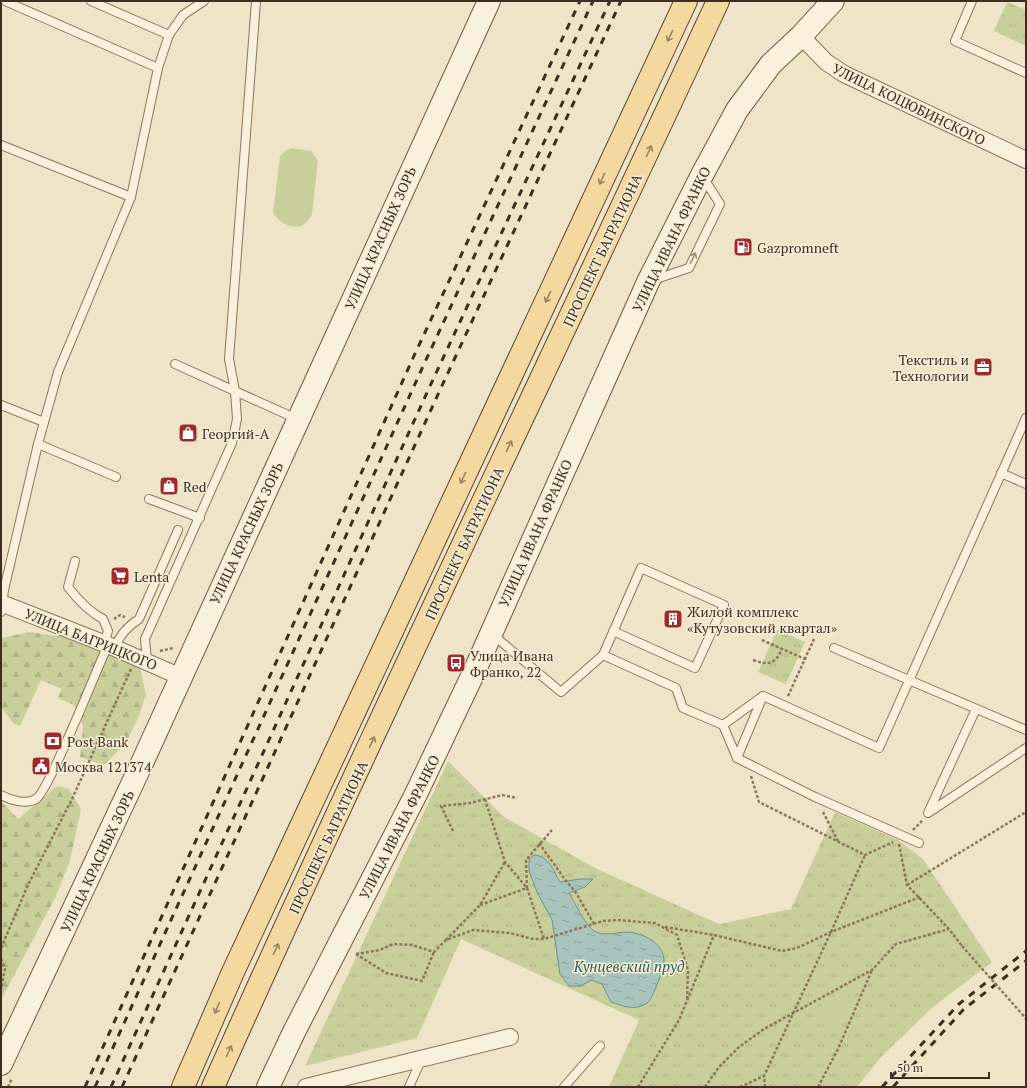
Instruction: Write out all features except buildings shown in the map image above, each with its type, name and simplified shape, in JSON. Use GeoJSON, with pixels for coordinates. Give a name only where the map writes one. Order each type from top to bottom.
{"type":"FeatureCollection","features":[{"type":"Feature","properties":{"kind":"main road","name":"ПРОСПЕКТ БАГРАТИОНА"},"geometry":{"type":"LineString","coordinates":[[183,1087],[232,972],[686,1]]}},
{"type":"Feature","properties":{"kind":"main road","name":"ПРОСПЕКТ БАГРАТИОНА"},"geometry":{"type":"LineString","coordinates":[[214,1087],[260,984],[718,1]]}},
{"type":"Feature","properties":{"kind":"street","name":"УЛИЦА КРАСНЫХ ЗОРЬ"},"geometry":{"type":"LineString","coordinates":[[1,1064],[181,677],[489,1]]}},
{"type":"Feature","properties":{"kind":"street","name":"УЛИЦА ИВАНА ФРАНКО"},"geometry":{"type":"LineString","coordinates":[[268,1087],[294,1032],[416,794],[491,633],[648,282],[702,175],[737,110],[771,64],[801,36],[833,1]]}},
{"type":"Feature","properties":{"kind":"street","name":"УЛИЦА КОЦЮБИНСКОГО"},"geometry":{"type":"LineString","coordinates":[[801,36],[826,62],[844,74],[1026,160]]}},
{"type":"Feature","properties":{"kind":"street","name":"УЛИЦА БАГРИЦКОГО"},"geometry":{"type":"LineString","coordinates":[[2,606],[109,645],[140,664],[181,677]]}},
{"type":"Feature","properties":{"kind":"street"},"geometry":{"type":"LineString","coordinates":[[306,1087],[423,1057],[510,1037]]}},
{"type":"Feature","properties":{"kind":"lane"},"geometry":{"type":"LineString","coordinates":[[5,1],[158,68]]}},
{"type":"Feature","properties":{"kind":"lane"},"geometry":{"type":"LineString","coordinates":[[91,1],[169,35]]}},
{"type":"Feature","properties":{"kind":"lane"},"geometry":{"type":"LineString","coordinates":[[2,606],[4,590],[38,444],[58,372],[132,197],[158,68],[169,35],[183,15],[204,1]]}},
{"type":"Feature","properties":{"kind":"lane"},"geometry":{"type":"LineString","coordinates":[[140,664],[145,639],[232,443],[237,419],[235,391],[229,359],[256,1]]}},
{"type":"Feature","properties":{"kind":"lane"},"geometry":{"type":"LineString","coordinates":[[972,1],[955,41],[1026,73]]}},
{"type":"Feature","properties":{"kind":"lane"},"geometry":{"type":"LineString","coordinates":[[1,145],[132,197]]}},
{"type":"Feature","properties":{"kind":"lane"},"geometry":{"type":"LineString","coordinates":[[648,282],[689,268],[720,204],[702,175]]}},
{"type":"Feature","properties":{"kind":"lane"},"geometry":{"type":"LineString","coordinates":[[175,364],[298,419]]}},
{"type":"Feature","properties":{"kind":"lane"},"geometry":{"type":"LineString","coordinates":[[1,405],[44,422]]}},
{"type":"Feature","properties":{"kind":"lane"},"geometry":{"type":"LineString","coordinates":[[763,696],[879,748],[1026,418]]}},
{"type":"Feature","properties":{"kind":"lane"},"geometry":{"type":"LineString","coordinates":[[38,444],[116,477]]}},
{"type":"Feature","properties":{"kind":"lane"},"geometry":{"type":"LineString","coordinates":[[1001,473],[1026,484]]}},
{"type":"Feature","properties":{"kind":"lane"},"geometry":{"type":"LineString","coordinates":[[150,499],[200,518]]}},
{"type":"Feature","properties":{"kind":"lane"},"geometry":{"type":"LineString","coordinates":[[1,795],[8,800],[29,802],[37,798],[55,767],[109,645],[124,630],[139,619],[178,530]]}},
{"type":"Feature","properties":{"kind":"lane"},"geometry":{"type":"LineString","coordinates":[[75,561],[70,574],[68,587],[81,603],[93,614],[103,619],[108,631],[109,645]]}},
{"type":"Feature","properties":{"kind":"lane"},"geometry":{"type":"LineString","coordinates":[[491,633],[561,692],[604,655],[613,631],[641,568],[724,605],[695,668],[613,631]]}},
{"type":"Feature","properties":{"kind":"lane"},"geometry":{"type":"LineString","coordinates":[[834,648],[1026,730]]}},
{"type":"Feature","properties":{"kind":"lane"},"geometry":{"type":"LineString","coordinates":[[604,655],[676,688],[683,708],[723,725],[737,758],[816,797],[919,844]]}},
{"type":"Feature","properties":{"kind":"lane"},"geometry":{"type":"LineString","coordinates":[[723,725],[763,696]]}},
{"type":"Feature","properties":{"kind":"lane"},"geometry":{"type":"LineString","coordinates":[[737,758],[763,696]]}},
{"type":"Feature","properties":{"kind":"lane"},"geometry":{"type":"LineString","coordinates":[[976,709],[928,813],[1026,748]]}},
{"type":"Feature","properties":{"kind":"lane"},"geometry":{"type":"LineString","coordinates":[[564,1087],[600,1046]]}},
{"type":"Feature","properties":{"kind":"lane"},"geometry":{"type":"LineString","coordinates":[[410,1087],[423,1057]]}},
{"type":"Feature","properties":{"kind":"path"},"geometry":{"type":"LineString","coordinates":[[784,706],[814,639]]}},
{"type":"Feature","properties":{"kind":"path"},"geometry":{"type":"LineString","coordinates":[[762,640],[805,659]]}},
{"type":"Feature","properties":{"kind":"path"},"geometry":{"type":"LineString","coordinates":[[753,660],[766,664],[770,663],[778,657],[782,649]]}},
{"type":"Feature","properties":{"kind":"path"},"geometry":{"type":"LineString","coordinates":[[1,948],[44,850],[72,799],[140,664]]}},
{"type":"Feature","properties":{"kind":"path"},"geometry":{"type":"LineString","coordinates":[[747,764],[758,802],[865,855]]}},
{"type":"Feature","properties":{"kind":"path"},"geometry":{"type":"LineString","coordinates":[[453,831],[441,806],[470,803],[502,795],[516,798]]}},
{"type":"Feature","properties":{"kind":"path"},"geometry":{"type":"LineString","coordinates":[[816,797],[838,842]]}},
{"type":"Feature","properties":{"kind":"path"},"geometry":{"type":"LineString","coordinates":[[485,799],[506,862],[527,888]]}},
{"type":"Feature","properties":{"kind":"path"},"geometry":{"type":"LineString","coordinates":[[907,885],[1026,812]]}},
{"type":"Feature","properties":{"kind":"path"},"geometry":{"type":"LineString","coordinates":[[544,939],[527,888],[526,860],[539,843],[552,830]]}},
{"type":"Feature","properties":{"kind":"path"},"geometry":{"type":"LineString","coordinates":[[765,1087],[764,1076],[794,1014],[865,855],[898,840],[907,885],[949,929],[1026,1019]]}},
{"type":"Feature","properties":{"kind":"path"},"geometry":{"type":"LineString","coordinates":[[539,843],[575,891],[594,924]]}},
{"type":"Feature","properties":{"kind":"path"},"geometry":{"type":"LineString","coordinates":[[434,952],[412,945],[393,944],[380,950],[356,954],[386,973],[422,981],[434,952],[480,905],[506,862]]}},
{"type":"Feature","properties":{"kind":"path"},"geometry":{"type":"LineString","coordinates":[[480,905],[527,888]]}},
{"type":"Feature","properties":{"kind":"path"},"geometry":{"type":"LineString","coordinates":[[662,926],[714,935],[782,951],[797,948],[831,932],[920,897]]}},
{"type":"Feature","properties":{"kind":"path"},"geometry":{"type":"LineString","coordinates":[[446,940],[473,930],[510,932],[533,939],[544,939],[594,924],[617,920],[655,923],[677,935],[688,970],[687,1001]]}},
{"type":"Feature","properties":{"kind":"path"},"geometry":{"type":"LineString","coordinates":[[705,1087],[719,1067],[739,1047],[764,1029],[794,1014],[872,970],[896,944],[949,929]]}},
{"type":"Feature","properties":{"kind":"path"},"geometry":{"type":"LineString","coordinates":[[1,936],[6,934]]}},
{"type":"Feature","properties":{"kind":"path"},"geometry":{"type":"LineString","coordinates":[[638,1087],[679,1020],[714,935]]}},
{"type":"Feature","properties":{"kind":"path"},"geometry":{"type":"LineString","coordinates":[[1,959],[5,969],[1,990]]}},
{"type":"Feature","properties":{"kind":"path"},"geometry":{"type":"LineString","coordinates":[[818,1087],[838,1049],[872,970]]}},
{"type":"Feature","properties":{"kind":"path"},"geometry":{"type":"LineString","coordinates":[[740,1087],[764,1076]]}},
{"type":"Feature","properties":{"kind":"green space"},"geometry":{"type":"Polygon","coordinates":[[[1007,2],[1026,10],[1026,46],[994,31],[1007,2]]]}},
{"type":"Feature","properties":{"kind":"green space"},"geometry":{"type":"Polygon","coordinates":[[[292,148],[311,151],[318,161],[312,214],[305,224],[297,227],[285,224],[273,213],[280,156],[285,151],[292,148]]]}},
{"type":"Feature","properties":{"kind":"green space"},"geometry":{"type":"Polygon","coordinates":[[[777,630],[805,642],[786,684],[758,672],[777,630]]]}},
{"type":"Feature","properties":{"kind":"green space"},"geometry":{"type":"Polygon","coordinates":[[[29,632],[77,639],[139,662],[146,695],[138,718],[126,743],[104,765],[80,757],[83,726],[74,705],[58,698],[62,689],[41,680],[20,726],[14,724],[1,707],[1,640],[2,638],[29,632]]]}},
{"type":"Feature","properties":{"kind":"green space"},"geometry":{"type":"Polygon","coordinates":[[[448,761],[504,817],[597,869],[719,924],[791,909],[835,812],[898,840],[923,859],[992,962],[933,1007],[881,1057],[857,1087],[609,1087],[639,1020],[461,939],[417,1038],[305,1066],[448,761]]]}},
{"type":"Feature","properties":{"kind":"green space"},"geometry":{"type":"Polygon","coordinates":[[[57,786],[69,789],[81,809],[70,861],[56,896],[1,1000],[1,801],[18,819],[57,786]]]}},
{"type":"Feature","properties":{"kind":"green space"},"geometry":{"type":"Polygon","coordinates":[[[842,990],[853,1004],[840,1029],[820,1004],[842,990]]]}},
{"type":"Feature","properties":{"kind":"water","name":"Кунцевский пруд"},"geometry":{"type":"Polygon","coordinates":[[[534,855],[543,858],[550,864],[560,882],[593,879],[585,887],[569,893],[584,919],[594,931],[602,934],[627,932],[640,934],[652,940],[661,949],[664,962],[663,967],[654,993],[646,1004],[633,1007],[611,1002],[602,984],[591,980],[581,986],[569,986],[560,974],[552,920],[537,892],[529,871],[529,859],[534,855]]]}},
{"type":"Feature","properties":{"kind":"railway"},"geometry":{"type":"LineString","coordinates":[[85,1087],[413,358],[580,1]]}},
{"type":"Feature","properties":{"kind":"railway"},"geometry":{"type":"LineString","coordinates":[[95,1087],[425,362],[593,1]]}},
{"type":"Feature","properties":{"kind":"railway"},"geometry":{"type":"LineString","coordinates":[[111,1087],[430,386],[610,1]]}},
{"type":"Feature","properties":{"kind":"railway"},"geometry":{"type":"LineString","coordinates":[[122,1087],[440,390],[621,1]]}},
{"type":"Feature","properties":{"kind":"railway"},"geometry":{"type":"LineString","coordinates":[[882,1087],[959,1004],[1026,951]]}},
{"type":"Feature","properties":{"kind":"railway"},"geometry":{"type":"LineString","coordinates":[[893,1087],[964,1009],[1026,961]]}},
{"type":"Feature","properties":{"kind":"place","name":"Gazpromneft"},"geometry":{"type":"Point","coordinates":[743,247]}},
{"type":"Feature","properties":{"kind":"place","name":"Текстиль и Технологии"},"geometry":{"type":"Point","coordinates":[983,367]}},
{"type":"Feature","properties":{"kind":"place","name":"Георгий-А"},"geometry":{"type":"Point","coordinates":[188,433]}},
{"type":"Feature","properties":{"kind":"place","name":"Red"},"geometry":{"type":"Point","coordinates":[169,486]}},
{"type":"Feature","properties":{"kind":"place","name":"Lenta"},"geometry":{"type":"Point","coordinates":[120,576]}},
{"type":"Feature","properties":{"kind":"place","name":"Жилой комплекс «Кутузовский квартал»"},"geometry":{"type":"Point","coordinates":[673,619]}},
{"type":"Feature","properties":{"kind":"place","name":"Улица Ивана Франко, 22"},"geometry":{"type":"Point","coordinates":[456,663]}},
{"type":"Feature","properties":{"kind":"place","name":"Post Bank"},"geometry":{"type":"Point","coordinates":[53,741]}},
{"type":"Feature","properties":{"kind":"place","name":"Москва 121374"},"geometry":{"type":"Point","coordinates":[41,766]}}]}
